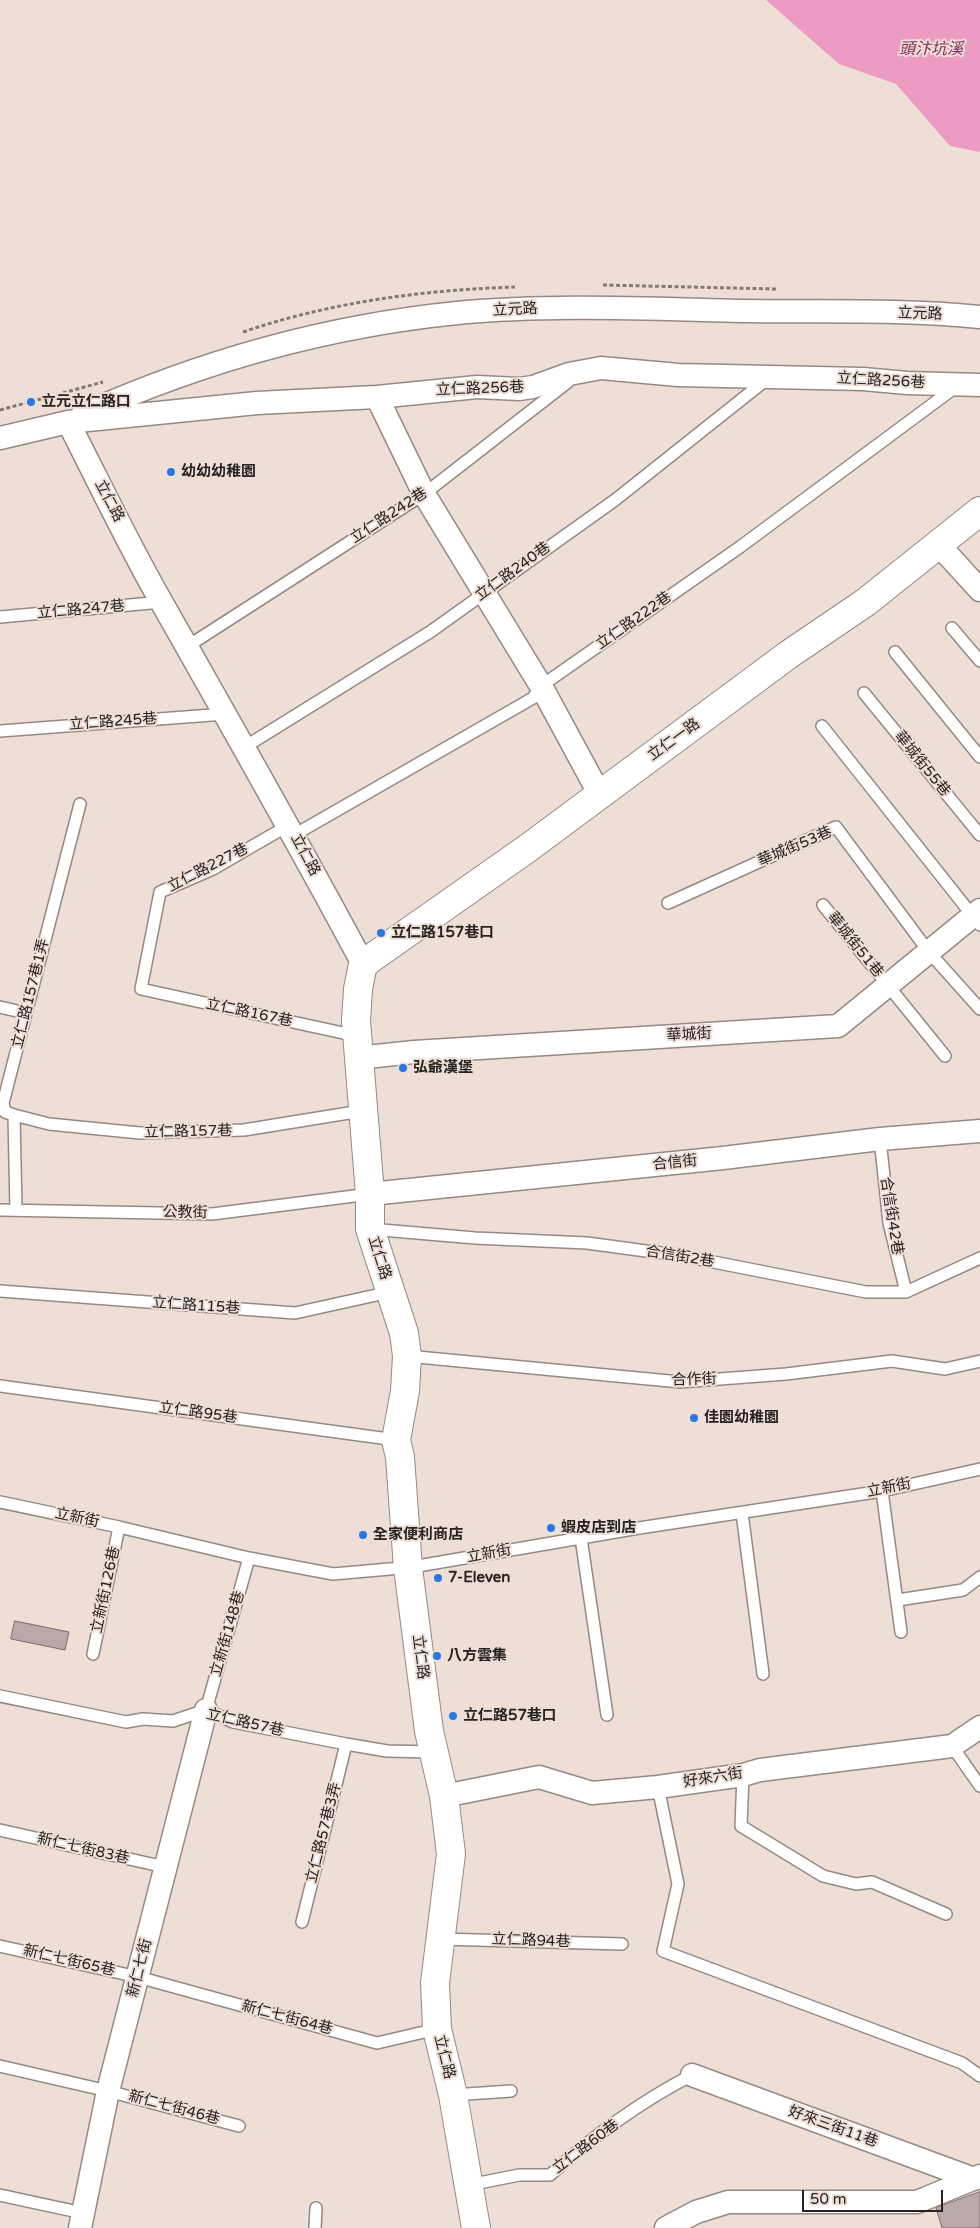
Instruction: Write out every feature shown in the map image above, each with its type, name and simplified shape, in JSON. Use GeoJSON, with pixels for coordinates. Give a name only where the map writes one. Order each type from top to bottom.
{"type":"FeatureCollection","features":[{"type":"Feature","properties":{"kind":"street","name":"立元路"},"geometry":{"type":"LineString","coordinates":[[68,422],[160,382],[266,349],[351,329],[456,313],[524,309],[684,309],[923,313],[980,317]]}},
{"type":"Feature","properties":{"kind":"street","name":"立仁路256巷"},"geometry":{"type":"LineString","coordinates":[[68,422],[257,403],[377,397],[477,387],[519,389],[601,368],[678,375],[770,376],[970,384]]}},
{"type":"Feature","properties":{"kind":"street"},"geometry":{"type":"LineString","coordinates":[[377,397],[424,494],[541,686],[600,794]]}},
{"type":"Feature","properties":{"kind":"street"},"geometry":{"type":"LineString","coordinates":[[0,438],[68,422]]}},
{"type":"Feature","properties":{"kind":"street","name":"立仁路"},"geometry":{"type":"LineString","coordinates":[[68,422],[162,602],[291,830],[363,964],[358,989],[357,1047],[361,1112],[370,1194],[370,1229],[404,1333],[407,1356],[405,1390],[396,1440],[400,1457],[408,1568],[429,1731],[444,1796],[451,1854],[435,1983],[437,2029],[453,2095],[467,2186],[476,2228]]}},
{"type":"Feature","properties":{"kind":"street","name":"立仁一路"},"geometry":{"type":"LineString","coordinates":[[363,964],[600,794],[788,655],[866,602],[980,511]]}},
{"type":"Feature","properties":{"kind":"street"},"geometry":{"type":"LineString","coordinates":[[938,544],[980,590]]}},
{"type":"Feature","properties":{"kind":"street","name":"華城街"},"geometry":{"type":"LineString","coordinates":[[357,1047],[414,1052],[838,1026],[929,952],[978,917]]}},
{"type":"Feature","properties":{"kind":"street","name":"合信街"},"geometry":{"type":"LineString","coordinates":[[370,1194],[722,1158],[880,1138],[980,1131]]}},
{"type":"Feature","properties":{"kind":"street","name":"新仁七街"},"geometry":{"type":"LineString","coordinates":[[82,2220],[108,2091],[206,1710]]}},
{"type":"Feature","properties":{"kind":"street","name":"好來六街"},"geometry":{"type":"LineString","coordinates":[[444,1796],[539,1777],[592,1793],[658,1787],[743,1775],[760,1770],[952,1746],[980,1727]]}},
{"type":"Feature","properties":{"kind":"street","name":"好來三街11巷"},"geometry":{"type":"LineString","coordinates":[[692,2075],[977,2177]]}},
{"type":"Feature","properties":{"kind":"street","name":"好來三街11巷"},"geometry":{"type":"LineString","coordinates":[[667,2227],[696,2212],[728,2202],[917,2202],[977,2177]]}},
{"type":"Feature","properties":{"kind":"lane","name":"立仁路242巷"},"geometry":{"type":"LineString","coordinates":[[188,646],[424,494],[581,372]]}},
{"type":"Feature","properties":{"kind":"lane","name":"立仁路240巷"},"geometry":{"type":"LineString","coordinates":[[243,748],[430,632],[615,500],[770,376]]}},
{"type":"Feature","properties":{"kind":"lane","name":"立仁路222巷"},"geometry":{"type":"LineString","coordinates":[[291,830],[534,698],[541,686],[970,384]]}},
{"type":"Feature","properties":{"kind":"lane","name":"立仁路247巷"},"geometry":{"type":"LineString","coordinates":[[0,617],[162,602]]}},
{"type":"Feature","properties":{"kind":"lane"},"geometry":{"type":"LineString","coordinates":[[952,628],[980,662]]}},
{"type":"Feature","properties":{"kind":"lane"},"geometry":{"type":"LineString","coordinates":[[895,652],[980,757]]}},
{"type":"Feature","properties":{"kind":"lane","name":"華城街55巷"},"geometry":{"type":"LineString","coordinates":[[864,693],[980,835]]}},
{"type":"Feature","properties":{"kind":"lane","name":"立仁路245巷"},"geometry":{"type":"LineString","coordinates":[[0,731],[225,714]]}},
{"type":"Feature","properties":{"kind":"lane"},"geometry":{"type":"LineString","coordinates":[[822,726],[978,917]]}},
{"type":"Feature","properties":{"kind":"lane","name":"立仁路157巷1弄"},"geometry":{"type":"LineString","coordinates":[[16,1210],[14,1115],[5,1112],[3,1103],[80,804]]}},
{"type":"Feature","properties":{"kind":"lane","name":"華城街53巷"},"geometry":{"type":"LineString","coordinates":[[668,903],[836,827],[929,952]]}},
{"type":"Feature","properties":{"kind":"lane","name":"立仁路227巷"},"geometry":{"type":"LineString","coordinates":[[141,988],[160,892],[291,830]]}},
{"type":"Feature","properties":{"kind":"lane","name":"華城街51巷"},"geometry":{"type":"LineString","coordinates":[[823,905],[945,1056]]}},
{"type":"Feature","properties":{"kind":"lane"},"geometry":{"type":"LineString","coordinates":[[929,952],[980,1010]]}},
{"type":"Feature","properties":{"kind":"lane","name":"立仁路167巷"},"geometry":{"type":"LineString","coordinates":[[141,988],[357,1047]]}},
{"type":"Feature","properties":{"kind":"lane"},"geometry":{"type":"LineString","coordinates":[[0,1007],[26,1013]]}},
{"type":"Feature","properties":{"kind":"lane","name":"立仁路157巷"},"geometry":{"type":"LineString","coordinates":[[14,1115],[49,1124],[140,1133],[244,1130],[361,1112]]}},
{"type":"Feature","properties":{"kind":"lane","name":"合信街42巷"},"geometry":{"type":"LineString","coordinates":[[880,1138],[889,1223],[906,1292]]}},
{"type":"Feature","properties":{"kind":"lane","name":"公教街"},"geometry":{"type":"LineString","coordinates":[[0,1210],[212,1214],[370,1194]]}},
{"type":"Feature","properties":{"kind":"lane","name":"合信街2巷"},"geometry":{"type":"LineString","coordinates":[[370,1229],[475,1238],[587,1243],[684,1256],[866,1292],[906,1292],[980,1258]]}},
{"type":"Feature","properties":{"kind":"lane","name":"立仁路115巷"},"geometry":{"type":"LineString","coordinates":[[0,1291],[295,1314],[390,1292]]}},
{"type":"Feature","properties":{"kind":"lane","name":"合作街"},"geometry":{"type":"LineString","coordinates":[[407,1356],[680,1382],[786,1374],[892,1361],[945,1369],[980,1361]]}},
{"type":"Feature","properties":{"kind":"lane","name":"立仁路95巷"},"geometry":{"type":"LineString","coordinates":[[0,1386],[396,1440]]}},
{"type":"Feature","properties":{"kind":"lane","name":"立新街"},"geometry":{"type":"LineString","coordinates":[[0,1502],[119,1527],[250,1558],[333,1574],[408,1568],[581,1538],[882,1491],[980,1469]]}},
{"type":"Feature","properties":{"kind":"lane"},"geometry":{"type":"LineString","coordinates":[[882,1491],[901,1632]]}},
{"type":"Feature","properties":{"kind":"lane"},"geometry":{"type":"LineString","coordinates":[[742,1513],[763,1674]]}},
{"type":"Feature","properties":{"kind":"lane","name":"立新街126巷"},"geometry":{"type":"LineString","coordinates":[[93,1654],[119,1527]]}},
{"type":"Feature","properties":{"kind":"lane"},"geometry":{"type":"LineString","coordinates":[[581,1538],[607,1715]]}},
{"type":"Feature","properties":{"kind":"lane","name":"立新街148巷"},"geometry":{"type":"LineString","coordinates":[[206,1710],[250,1558]]}},
{"type":"Feature","properties":{"kind":"lane"},"geometry":{"type":"LineString","coordinates":[[898,1600],[963,1590],[980,1577]]}},
{"type":"Feature","properties":{"kind":"lane","name":"立仁路57巷"},"geometry":{"type":"LineString","coordinates":[[0,1696],[126,1722],[143,1719],[173,1721],[206,1710],[233,1722],[346,1744],[387,1751],[434,1752]]}},
{"type":"Feature","properties":{"kind":"lane","name":"立仁路57巷3弄"},"geometry":{"type":"LineString","coordinates":[[302,1922],[346,1744]]}},
{"type":"Feature","properties":{"kind":"lane"},"geometry":{"type":"LineString","coordinates":[[952,1746],[980,1786]]}},
{"type":"Feature","properties":{"kind":"lane"},"geometry":{"type":"LineString","coordinates":[[743,1775],[740,1826],[823,1876],[856,1884],[872,1882],[879,1884],[946,1914]]}},
{"type":"Feature","properties":{"kind":"lane"},"geometry":{"type":"LineString","coordinates":[[658,1787],[678,1884],[663,1951],[962,2063],[980,2076]]}},
{"type":"Feature","properties":{"kind":"lane","name":"新仁七街83巷"},"geometry":{"type":"LineString","coordinates":[[0,1830],[165,1868]]}},
{"type":"Feature","properties":{"kind":"lane","name":"立仁路94巷"},"geometry":{"type":"LineString","coordinates":[[440,1939],[622,1944]]}},
{"type":"Feature","properties":{"kind":"lane","name":"新仁七街65巷"},"geometry":{"type":"LineString","coordinates":[[0,1946],[138,1977]]}},
{"type":"Feature","properties":{"kind":"lane","name":"新仁七街64巷"},"geometry":{"type":"LineString","coordinates":[[138,1977],[377,2043],[437,2029]]}},
{"type":"Feature","properties":{"kind":"lane","name":"新仁七街46巷"},"geometry":{"type":"LineString","coordinates":[[0,2066],[108,2091],[239,2126]]}},
{"type":"Feature","properties":{"kind":"lane","name":"立仁路60巷"},"geometry":{"type":"LineString","coordinates":[[467,2186],[519,2174],[550,2175],[571,2156],[658,2094],[692,2075]]}},
{"type":"Feature","properties":{"kind":"lane"},"geometry":{"type":"LineString","coordinates":[[453,2095],[511,2091]]}},
{"type":"Feature","properties":{"kind":"lane"},"geometry":{"type":"LineString","coordinates":[[0,2194],[82,2220]]}},
{"type":"Feature","properties":{"kind":"lane"},"geometry":{"type":"LineString","coordinates":[[315,2228],[316,2208]]}},
{"type":"Feature","properties":{"kind":"water","name":"頭汴坑溪"},"geometry":{"type":"Polygon","coordinates":[[[766,0],[980,0],[980,152],[950,146],[896,84],[839,64],[766,0]]]}},
{"type":"Feature","properties":{"kind":"building"},"geometry":{"type":"Polygon","coordinates":[[[15,1621],[69,1632],[65,1650],[11,1639],[15,1621]]]}},
{"type":"Feature","properties":{"kind":"building"},"geometry":{"type":"Polygon","coordinates":[[[980,2192],[980,2228],[942,2228],[936,2208],[980,2192]]]}},
{"type":"Feature","properties":{"kind":"place","name":"立元立仁路口"},"geometry":{"type":"Point","coordinates":[31,402]}},
{"type":"Feature","properties":{"kind":"place","name":"幼幼幼稚園"},"geometry":{"type":"Point","coordinates":[171,472]}},
{"type":"Feature","properties":{"kind":"place","name":"立仁路157巷口"},"geometry":{"type":"Point","coordinates":[381,933]}},
{"type":"Feature","properties":{"kind":"place","name":"弘爺漢堡"},"geometry":{"type":"Point","coordinates":[403,1068]}},
{"type":"Feature","properties":{"kind":"place","name":"佳園幼稚園"},"geometry":{"type":"Point","coordinates":[694,1418]}},
{"type":"Feature","properties":{"kind":"place","name":"蝦皮店到店"},"geometry":{"type":"Point","coordinates":[551,1528]}},
{"type":"Feature","properties":{"kind":"place","name":"全家便利商店"},"geometry":{"type":"Point","coordinates":[363,1535]}},
{"type":"Feature","properties":{"kind":"place","name":"7-Eleven"},"geometry":{"type":"Point","coordinates":[438,1578]}},
{"type":"Feature","properties":{"kind":"place","name":"八方雲集"},"geometry":{"type":"Point","coordinates":[437,1656]}},
{"type":"Feature","properties":{"kind":"place","name":"立仁路57巷口"},"geometry":{"type":"Point","coordinates":[453,1716]}}]}
